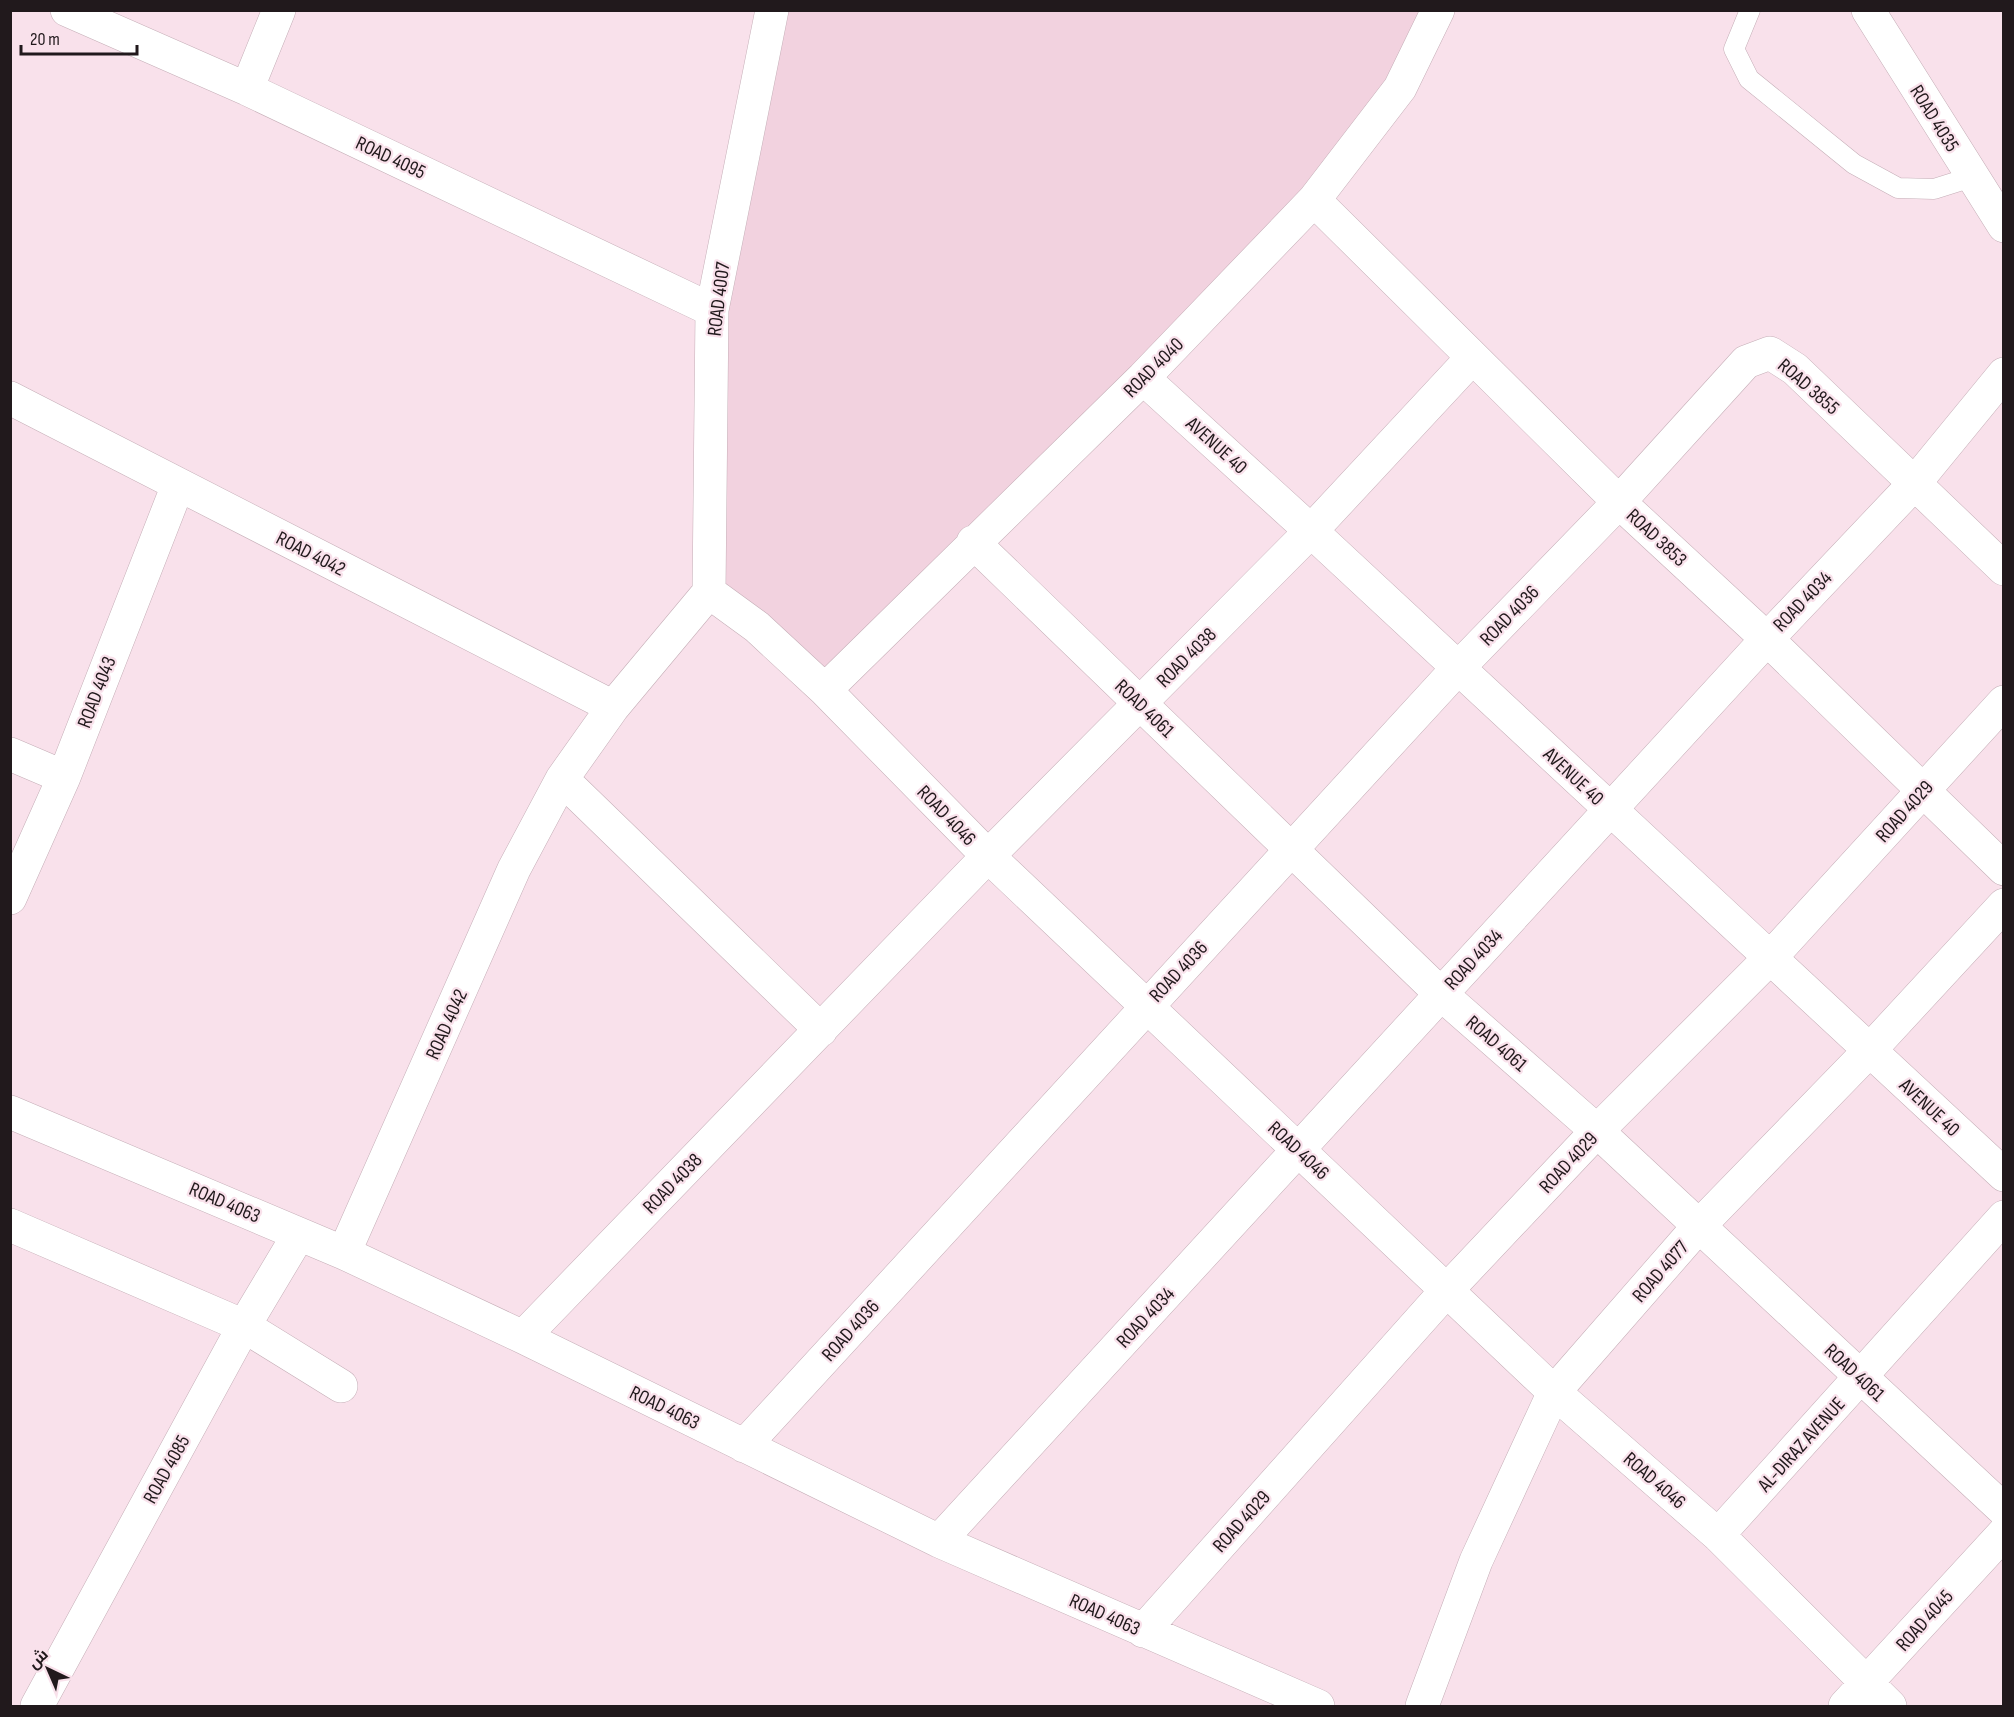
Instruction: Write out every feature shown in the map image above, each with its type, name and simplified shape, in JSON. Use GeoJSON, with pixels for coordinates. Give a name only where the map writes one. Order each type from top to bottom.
{"type":"FeatureCollection","features":[{"type":"Feature","properties":{"kind":"street","name":"ROAD 4095"},"geometry":{"type":"LineString","coordinates":[[67,10],[247,89],[712,310]]}},
{"type":"Feature","properties":{"kind":"street"},"geometry":{"type":"LineString","coordinates":[[247,89],[279,10]]}},
{"type":"Feature","properties":{"kind":"street","name":"ROAD 4007"},"geometry":{"type":"LineString","coordinates":[[709,592],[712,310],[772,10]]}},
{"type":"Feature","properties":{"kind":"street","name":"ROAD 4040"},"geometry":{"type":"LineString","coordinates":[[825,690],[973,542],[1143,378],[1314,201],[1400,88],[1438,10]]}},
{"type":"Feature","properties":{"kind":"street","name":"ROAD 4035"},"geometry":{"type":"LineString","coordinates":[[1868,10],[2004,226]]}},
{"type":"Feature","properties":{"kind":"street","name":"ROAD 3853"},"geometry":{"type":"LineString","coordinates":[[1314,201],[1619,501],[1767,639],[2004,869]]}},
{"type":"Feature","properties":{"kind":"street","name":"ROAD 3855"},"geometry":{"type":"LineString","coordinates":[[1619,501],[1746,362],[1770,353],[1795,369],[1913,485],[2004,568]]}},
{"type":"Feature","properties":{"kind":"street","name":"ROAD 4038"},"geometry":{"type":"LineString","coordinates":[[523,1337],[988,856],[1311,531],[1472,358]]}},
{"type":"Feature","properties":{"kind":"street","name":"ROAD 4034"},"geometry":{"type":"LineString","coordinates":[[939,1541],[1767,639],[1913,485],[2004,374]]}},
{"type":"Feature","properties":{"kind":"street","name":"AVENUE 40"},"geometry":{"type":"LineString","coordinates":[[1143,378],[1311,531],[2004,1175]]}},
{"type":"Feature","properties":{"kind":"street","name":"ROAD 4042"},"geometry":{"type":"LineString","coordinates":[[10,398],[613,707]]}},
{"type":"Feature","properties":{"kind":"street","name":"ROAD 4043"},"geometry":{"type":"LineString","coordinates":[[10,898],[64,777],[178,485]]}},
{"type":"Feature","properties":{"kind":"street","name":"ROAD 4036"},"geometry":{"type":"LineString","coordinates":[[744,1446],[1146,1005],[1458,668],[1619,501]]}},
{"type":"Feature","properties":{"kind":"street","name":"ROAD 4061"},"geometry":{"type":"LineString","coordinates":[[973,542],[1441,994],[1597,1131],[2004,1510]]}},
{"type":"Feature","properties":{"kind":"street","name":"ROAD 4046"},"geometry":{"type":"LineString","coordinates":[[709,592],[757,627],[825,690],[988,856],[1554,1392],[1718,1535],[1856,1695],[1890,1707]]}},
{"type":"Feature","properties":{"kind":"street","name":"ROAD 4042"},"geometry":{"type":"LineString","coordinates":[[344,1253],[514,869],[562,779],[613,707],[709,592]]}},
{"type":"Feature","properties":{"kind":"street","name":"ROAD 4029"},"geometry":{"type":"LineString","coordinates":[[1143,1631],[1447,1290],[1597,1131],[1770,958],[2004,702]]}},
{"type":"Feature","properties":{"kind":"street"},"geometry":{"type":"LineString","coordinates":[[10,754],[64,777]]}},
{"type":"Feature","properties":{"kind":"street"},"geometry":{"type":"LineString","coordinates":[[562,779],[821,1030]]}},
{"type":"Feature","properties":{"kind":"street","name":"ROAD 4077"},"geometry":{"type":"LineString","coordinates":[[1422,1707],[1476,1561],[1554,1392],[1698,1227],[1869,1051],[2004,905]]}},
{"type":"Feature","properties":{"kind":"street","name":"ROAD 4063"},"geometry":{"type":"LineString","coordinates":[[10,1112],[344,1253],[523,1337],[939,1541],[1318,1707]]}},
{"type":"Feature","properties":{"kind":"street","name":"AL-DIRAZ AVENUE"},"geometry":{"type":"LineString","coordinates":[[1718,1535],[2004,1217]]}},
{"type":"Feature","properties":{"kind":"street"},"geometry":{"type":"LineString","coordinates":[[10,1225],[244,1326],[341,1386]]}},
{"type":"Feature","properties":{"kind":"street","name":"ROAD 4085"},"geometry":{"type":"LineString","coordinates":[[37,1707],[244,1326],[299,1234]]}},
{"type":"Feature","properties":{"kind":"street","name":"ROAD 4045"},"geometry":{"type":"LineString","coordinates":[[1856,1695],[2004,1533]]}},
{"type":"Feature","properties":{"kind":"lane"},"geometry":{"type":"LineString","coordinates":[[1750,10],[1734,49],[1749,79],[1854,164],[1898,188],[1934,189],[1972,177]]}},
{"type":"Feature","properties":{"kind":"shaded area"},"geometry":{"type":"Polygon","coordinates":[[[772,11],[1438,11],[1400,88],[825,690],[709,592],[712,310],[772,11]]]}}]}
